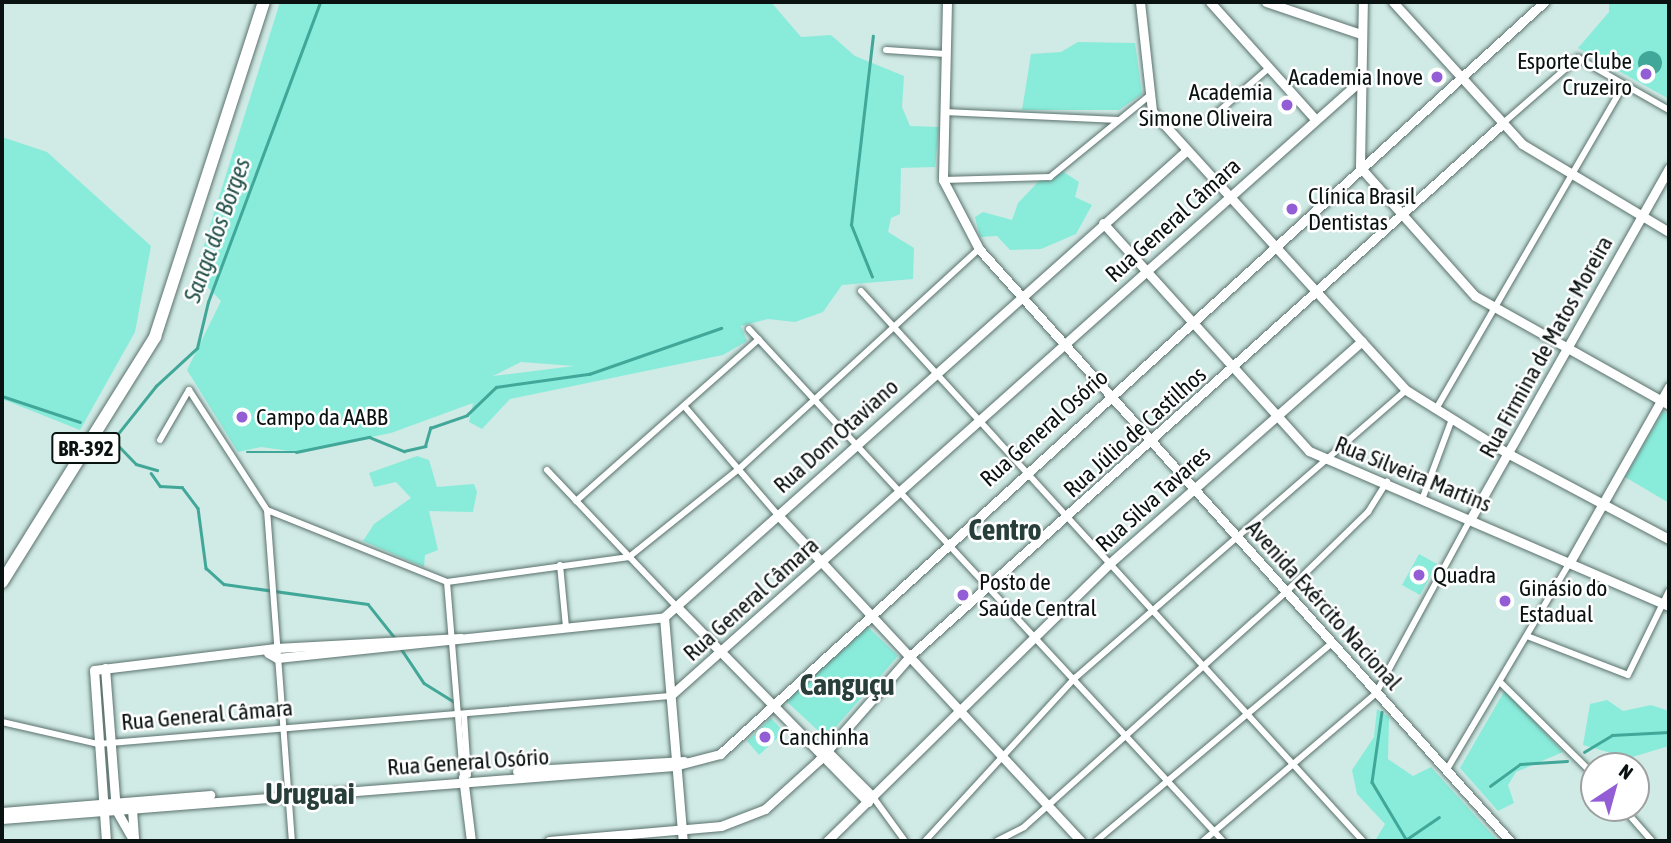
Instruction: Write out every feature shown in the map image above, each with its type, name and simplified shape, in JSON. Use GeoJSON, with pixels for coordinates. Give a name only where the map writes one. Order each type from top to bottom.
{"type":"FeatureCollection","features":[{"type":"Feature","properties":{"kind":"highway","name":"BR-392"},"geometry":{"type":"LineString","coordinates":[[2,582],[14,558],[155,337],[264,2]]}},
{"type":"Feature","properties":{"kind":"highway","name":"BR-392"},"geometry":{"type":"LineString","coordinates":[[2,569],[14,558]]}},
{"type":"Feature","properties":{"kind":"street"},"geometry":{"type":"LineString","coordinates":[[947,2],[943,180],[1050,177],[1149,96]]}},
{"type":"Feature","properties":{"kind":"street"},"geometry":{"type":"LineString","coordinates":[[1140,2],[1152,111],[1406,390],[1452,419],[1669,539]]}},
{"type":"Feature","properties":{"kind":"street"},"geometry":{"type":"LineString","coordinates":[[1210,2],[1315,119]]}},
{"type":"Feature","properties":{"kind":"street"},"geometry":{"type":"LineString","coordinates":[[1266,2],[1361,34]]}},
{"type":"Feature","properties":{"kind":"street"},"geometry":{"type":"LineString","coordinates":[[1363,2],[1359,82],[1360,167],[1475,296],[1665,403]]}},
{"type":"Feature","properties":{"kind":"street"},"geometry":{"type":"LineString","coordinates":[[1393,2],[1502,124],[1571,176],[1669,232]]}},
{"type":"Feature","properties":{"kind":"street","name":"Rua General Osório"},"geometry":{"type":"LineString","coordinates":[[2,818],[288,792],[686,762],[720,754],[947,541],[1544,2]]}},
{"type":"Feature","properties":{"kind":"street"},"geometry":{"type":"LineString","coordinates":[[886,50],[946,54]]}},
{"type":"Feature","properties":{"kind":"street","name":"Rua Júlio de Castilhos"},"geometry":{"type":"LineString","coordinates":[[549,841],[682,836],[757,814],[825,752],[910,656],[1153,442],[1578,58],[1624,85]]}},
{"type":"Feature","properties":{"kind":"street"},"geometry":{"type":"LineString","coordinates":[[1210,119],[1270,67]]}},
{"type":"Feature","properties":{"kind":"street","name":"Rua General Câmara"},"geometry":{"type":"LineString","coordinates":[[2,722],[98,744],[670,696],[722,653],[977,420],[1359,82]]}},
{"type":"Feature","properties":{"kind":"street"},"geometry":{"type":"LineString","coordinates":[[1436,409],[1624,85],[1669,110]]}},
{"type":"Feature","properties":{"kind":"street"},"geometry":{"type":"LineString","coordinates":[[944,112],[1119,120]]}},
{"type":"Feature","properties":{"kind":"street","name":"Rua Dom Otaviano"},"geometry":{"type":"LineString","coordinates":[[664,617],[1186,150]]}},
{"type":"Feature","properties":{"kind":"street","name":"Rua Firmina de Matos Moreira"},"geometry":{"type":"LineString","coordinates":[[1376,693],[1508,450],[1571,349],[1669,168]]}},
{"type":"Feature","properties":{"kind":"street","name":"Avenida Exército Nacional"},"geometry":{"type":"LineString","coordinates":[[943,180],[979,249],[1510,841]]}},
{"type":"Feature","properties":{"kind":"street","name":"Rua Silveira Martins"},"geometry":{"type":"LineString","coordinates":[[1103,223],[1144,272],[1277,417],[1326,461],[1423,497],[1666,604]]}},
{"type":"Feature","properties":{"kind":"street"},"geometry":{"type":"LineString","coordinates":[[267,510],[447,582],[629,556],[740,468],[813,396],[893,328],[979,249]]}},
{"type":"Feature","properties":{"kind":"street"},"geometry":{"type":"LineString","coordinates":[[862,292],[1363,841]]}},
{"type":"Feature","properties":{"kind":"street"},"geometry":{"type":"LineString","coordinates":[[750,329],[1223,841]]}},
{"type":"Feature","properties":{"kind":"street"},"geometry":{"type":"LineString","coordinates":[[576,501],[759,339]]}},
{"type":"Feature","properties":{"kind":"street","name":"Rua Silva Tavares"},"geometry":{"type":"LineString","coordinates":[[827,841],[1109,564],[1362,341]]}},
{"type":"Feature","properties":{"kind":"street"},"geometry":{"type":"LineString","coordinates":[[1447,771],[1665,403],[1669,387]]}},
{"type":"Feature","properties":{"kind":"street"},"geometry":{"type":"LineString","coordinates":[[925,841],[1075,678],[1406,390]]}},
{"type":"Feature","properties":{"kind":"street"},"geometry":{"type":"LineString","coordinates":[[160,440],[191,391],[267,510],[274,653],[284,728],[292,841]]}},
{"type":"Feature","properties":{"kind":"street"},"geometry":{"type":"LineString","coordinates":[[196,400],[203,393]]}},
{"type":"Feature","properties":{"kind":"street"},"geometry":{"type":"LineString","coordinates":[[685,407],[777,514],[1003,754],[1081,841]]}},
{"type":"Feature","properties":{"kind":"street"},"geometry":{"type":"LineString","coordinates":[[1423,497],[1452,419]]}},
{"type":"Feature","properties":{"kind":"street"},"geometry":{"type":"LineString","coordinates":[[547,470],[722,653],[879,807],[905,841]]}},
{"type":"Feature","properties":{"kind":"street"},"geometry":{"type":"LineString","coordinates":[[997,841],[1048,805],[1286,592],[1368,512],[1387,482]]}},
{"type":"Feature","properties":{"kind":"street"},"geometry":{"type":"LineString","coordinates":[[560,565],[566,627]]}},
{"type":"Feature","properties":{"kind":"street"},"geometry":{"type":"LineString","coordinates":[[447,582],[456,637],[471,841]]}},
{"type":"Feature","properties":{"kind":"street"},"geometry":{"type":"LineString","coordinates":[[1527,636],[1628,675],[1666,604],[1669,591]]}},
{"type":"Feature","properties":{"kind":"street"},"geometry":{"type":"LineString","coordinates":[[106,841],[94,670],[664,617],[682,836]]}},
{"type":"Feature","properties":{"kind":"street"},"geometry":{"type":"LineString","coordinates":[[1096,841],[1331,644]]}},
{"type":"Feature","properties":{"kind":"street"},"geometry":{"type":"LineString","coordinates":[[105,668],[116,807],[134,841]]}},
{"type":"Feature","properties":{"kind":"street"},"geometry":{"type":"LineString","coordinates":[[1500,682],[1580,761]]}},
{"type":"Feature","properties":{"kind":"street"},"geometry":{"type":"LineString","coordinates":[[1203,841],[1292,762],[1376,693]]}},
{"type":"Feature","properties":{"kind":"street","name":"Rua General Osório"},"geometry":{"type":"LineString","coordinates":[[116,807],[132,809],[288,792]]}},
{"type":"Feature","properties":{"kind":"street","name":"Rua General Osório"},"geometry":{"type":"LineString","coordinates":[[2,812],[103,808]]}},
{"type":"Feature","properties":{"kind":"street"},"geometry":{"type":"LineString","coordinates":[[132,809],[134,841]]}},
{"type":"Feature","properties":{"kind":"street"},"geometry":{"type":"LineString","coordinates":[[1635,822],[1652,841]]}},
{"type":"Feature","properties":{"kind":"shaded area"},"geometry":{"type":"Polygon","coordinates":[[[280,2],[771,2],[801,37],[831,35],[855,56],[904,76],[902,107],[910,126],[939,127],[935,167],[901,168],[900,214],[891,218],[888,232],[914,248],[913,279],[842,285],[823,312],[795,322],[768,319],[741,326],[747,341],[723,355],[510,399],[482,429],[469,422],[473,403],[391,433],[296,452],[261,447],[238,452],[187,370],[221,301],[195,274],[280,2]],[[521,362],[493,376],[574,366],[521,362]]]}},
{"type":"Feature","properties":{"kind":"shaded area","name":"Esporte Clube Cruzeiro"},"geometry":{"type":"Polygon","coordinates":[[[1609,2],[1669,2],[1669,99],[1578,48],[1609,12],[1609,2]]]}},
{"type":"Feature","properties":{"kind":"shaded area"},"geometry":{"type":"Polygon","coordinates":[[[1078,42],[1135,43],[1142,94],[1119,110],[1022,110],[1031,54],[1061,52],[1078,42]]]}},
{"type":"Feature","properties":{"kind":"shaded area"},"geometry":{"type":"Polygon","coordinates":[[[1650,51],[1661,58],[1662,63],[1655,74],[1650,75],[1639,68],[1638,63],[1645,52],[1650,51]]]}},
{"type":"Feature","properties":{"kind":"shaded area"},"geometry":{"type":"Polygon","coordinates":[[[2,137],[47,152],[151,246],[135,332],[80,430],[2,399],[2,137]]]}},
{"type":"Feature","properties":{"kind":"shaded area"},"geometry":{"type":"Polygon","coordinates":[[[1062,171],[1079,182],[1075,197],[1092,205],[1076,234],[1041,249],[1010,250],[997,236],[980,237],[975,217],[983,212],[1012,220],[1018,203],[1039,181],[1062,171]]]}},
{"type":"Feature","properties":{"kind":"shaded area"},"geometry":{"type":"Polygon","coordinates":[[[1663,411],[1669,415],[1669,503],[1625,477],[1663,411]]]}},
{"type":"Feature","properties":{"kind":"shaded area"},"geometry":{"type":"Polygon","coordinates":[[[417,456],[429,460],[437,487],[474,484],[477,492],[473,512],[429,511],[438,550],[425,555],[424,567],[363,541],[374,524],[411,498],[396,482],[374,487],[369,473],[417,456]]]}},
{"type":"Feature","properties":{"kind":"shaded area","name":"Quadra"},"geometry":{"type":"Polygon","coordinates":[[[1419,554],[1437,564],[1420,595],[1402,585],[1419,554]]]}},
{"type":"Feature","properties":{"kind":"shaded area"},"geometry":{"type":"Polygon","coordinates":[[[868,627],[898,656],[826,738],[786,701],[868,627]]]}},
{"type":"Feature","properties":{"kind":"shaded area"},"geometry":{"type":"Polygon","coordinates":[[[1505,690],[1563,752],[1516,772],[1508,785],[1514,803],[1498,811],[1460,768],[1505,690]]]}},
{"type":"Feature","properties":{"kind":"shaded area"},"geometry":{"type":"Polygon","coordinates":[[[1607,700],[1623,711],[1651,705],[1669,711],[1669,746],[1649,752],[1608,752],[1583,745],[1590,704],[1607,700]]]}},
{"type":"Feature","properties":{"kind":"shaded area"},"geometry":{"type":"Polygon","coordinates":[[[1377,709],[1389,717],[1388,759],[1413,776],[1431,767],[1498,841],[1375,841],[1385,824],[1357,794],[1352,770],[1374,737],[1377,709]]]}},
{"type":"Feature","properties":{"kind":"shaded area","name":"Canchinha"},"geometry":{"type":"Polygon","coordinates":[[[771,718],[784,732],[759,755],[747,741],[771,718]]]}},
{"type":"Feature","properties":{"kind":"waterway","name":"Sanga dos Borges"},"geometry":{"type":"LineString","coordinates":[[108,438],[113,440],[156,386],[197,348],[208,302],[320,2]]}},
{"type":"Feature","properties":{"kind":"waterway"},"geometry":{"type":"LineString","coordinates":[[872,277],[851,225],[873,36]]}},
{"type":"Feature","properties":{"kind":"waterway"},"geometry":{"type":"LineString","coordinates":[[247,452],[296,452],[369,437],[404,451],[425,446],[430,428],[467,415],[496,387],[589,374],[721,328]]}},
{"type":"Feature","properties":{"kind":"waterway","name":"Sanga dos Borges"},"geometry":{"type":"LineString","coordinates":[[2,396],[80,422]]}},
{"type":"Feature","properties":{"kind":"waterway"},"geometry":{"type":"LineString","coordinates":[[113,440],[136,464],[157,470]]}},
{"type":"Feature","properties":{"kind":"waterway"},"geometry":{"type":"LineString","coordinates":[[151,473],[160,486],[182,487],[198,508],[206,568],[224,584],[368,604],[395,638]]}},
{"type":"Feature","properties":{"kind":"waterway"},"geometry":{"type":"LineString","coordinates":[[400,647],[424,683],[454,702]]}},
{"type":"Feature","properties":{"kind":"waterway"},"geometry":{"type":"LineString","coordinates":[[1382,712],[1372,782],[1406,839]]}},
{"type":"Feature","properties":{"kind":"waterway"},"geometry":{"type":"LineString","coordinates":[[1584,752],[1612,735],[1669,732]]}},
{"type":"Feature","properties":{"kind":"waterway"},"geometry":{"type":"LineString","coordinates":[[1490,786],[1520,764],[1567,761]]}},
{"type":"Feature","properties":{"kind":"waterway"},"geometry":{"type":"LineString","coordinates":[[1404,841],[1439,817]]}},
{"type":"Feature","properties":{"kind":"place","name":"Esporte Clube Cruzeiro"},"geometry":{"type":"Point","coordinates":[1646,74]}},
{"type":"Feature","properties":{"kind":"place","name":"Academia Inove"},"geometry":{"type":"Point","coordinates":[1437,77]}},
{"type":"Feature","properties":{"kind":"place","name":"Academia Simone Oliveira"},"geometry":{"type":"Point","coordinates":[1287,105]}},
{"type":"Feature","properties":{"kind":"place","name":"Clínica Brasil Dentistas"},"geometry":{"type":"Point","coordinates":[1292,209]}},
{"type":"Feature","properties":{"kind":"place","name":"Campo da AABB"},"geometry":{"type":"Point","coordinates":[242,417]}},
{"type":"Feature","properties":{"kind":"place","name":"Quadra"},"geometry":{"type":"Point","coordinates":[1419,575]}},
{"type":"Feature","properties":{"kind":"place","name":"Posto de Saúde Central"},"geometry":{"type":"Point","coordinates":[963,595]}},
{"type":"Feature","properties":{"kind":"place","name":"Ginásio do Estadual"},"geometry":{"type":"Point","coordinates":[1505,601]}},
{"type":"Feature","properties":{"kind":"place","name":"Canchinha"},"geometry":{"type":"Point","coordinates":[765,737]}},
{"type":"Feature","properties":{"kind":"district","name":"Centro"},"geometry":{"type":"Point","coordinates":[1005,529]}},
{"type":"Feature","properties":{"kind":"district","name":"Canguçu"},"geometry":{"type":"Point","coordinates":[847,684]}},
{"type":"Feature","properties":{"kind":"district","name":"Uruguai"},"geometry":{"type":"Point","coordinates":[310,793]}}]}
